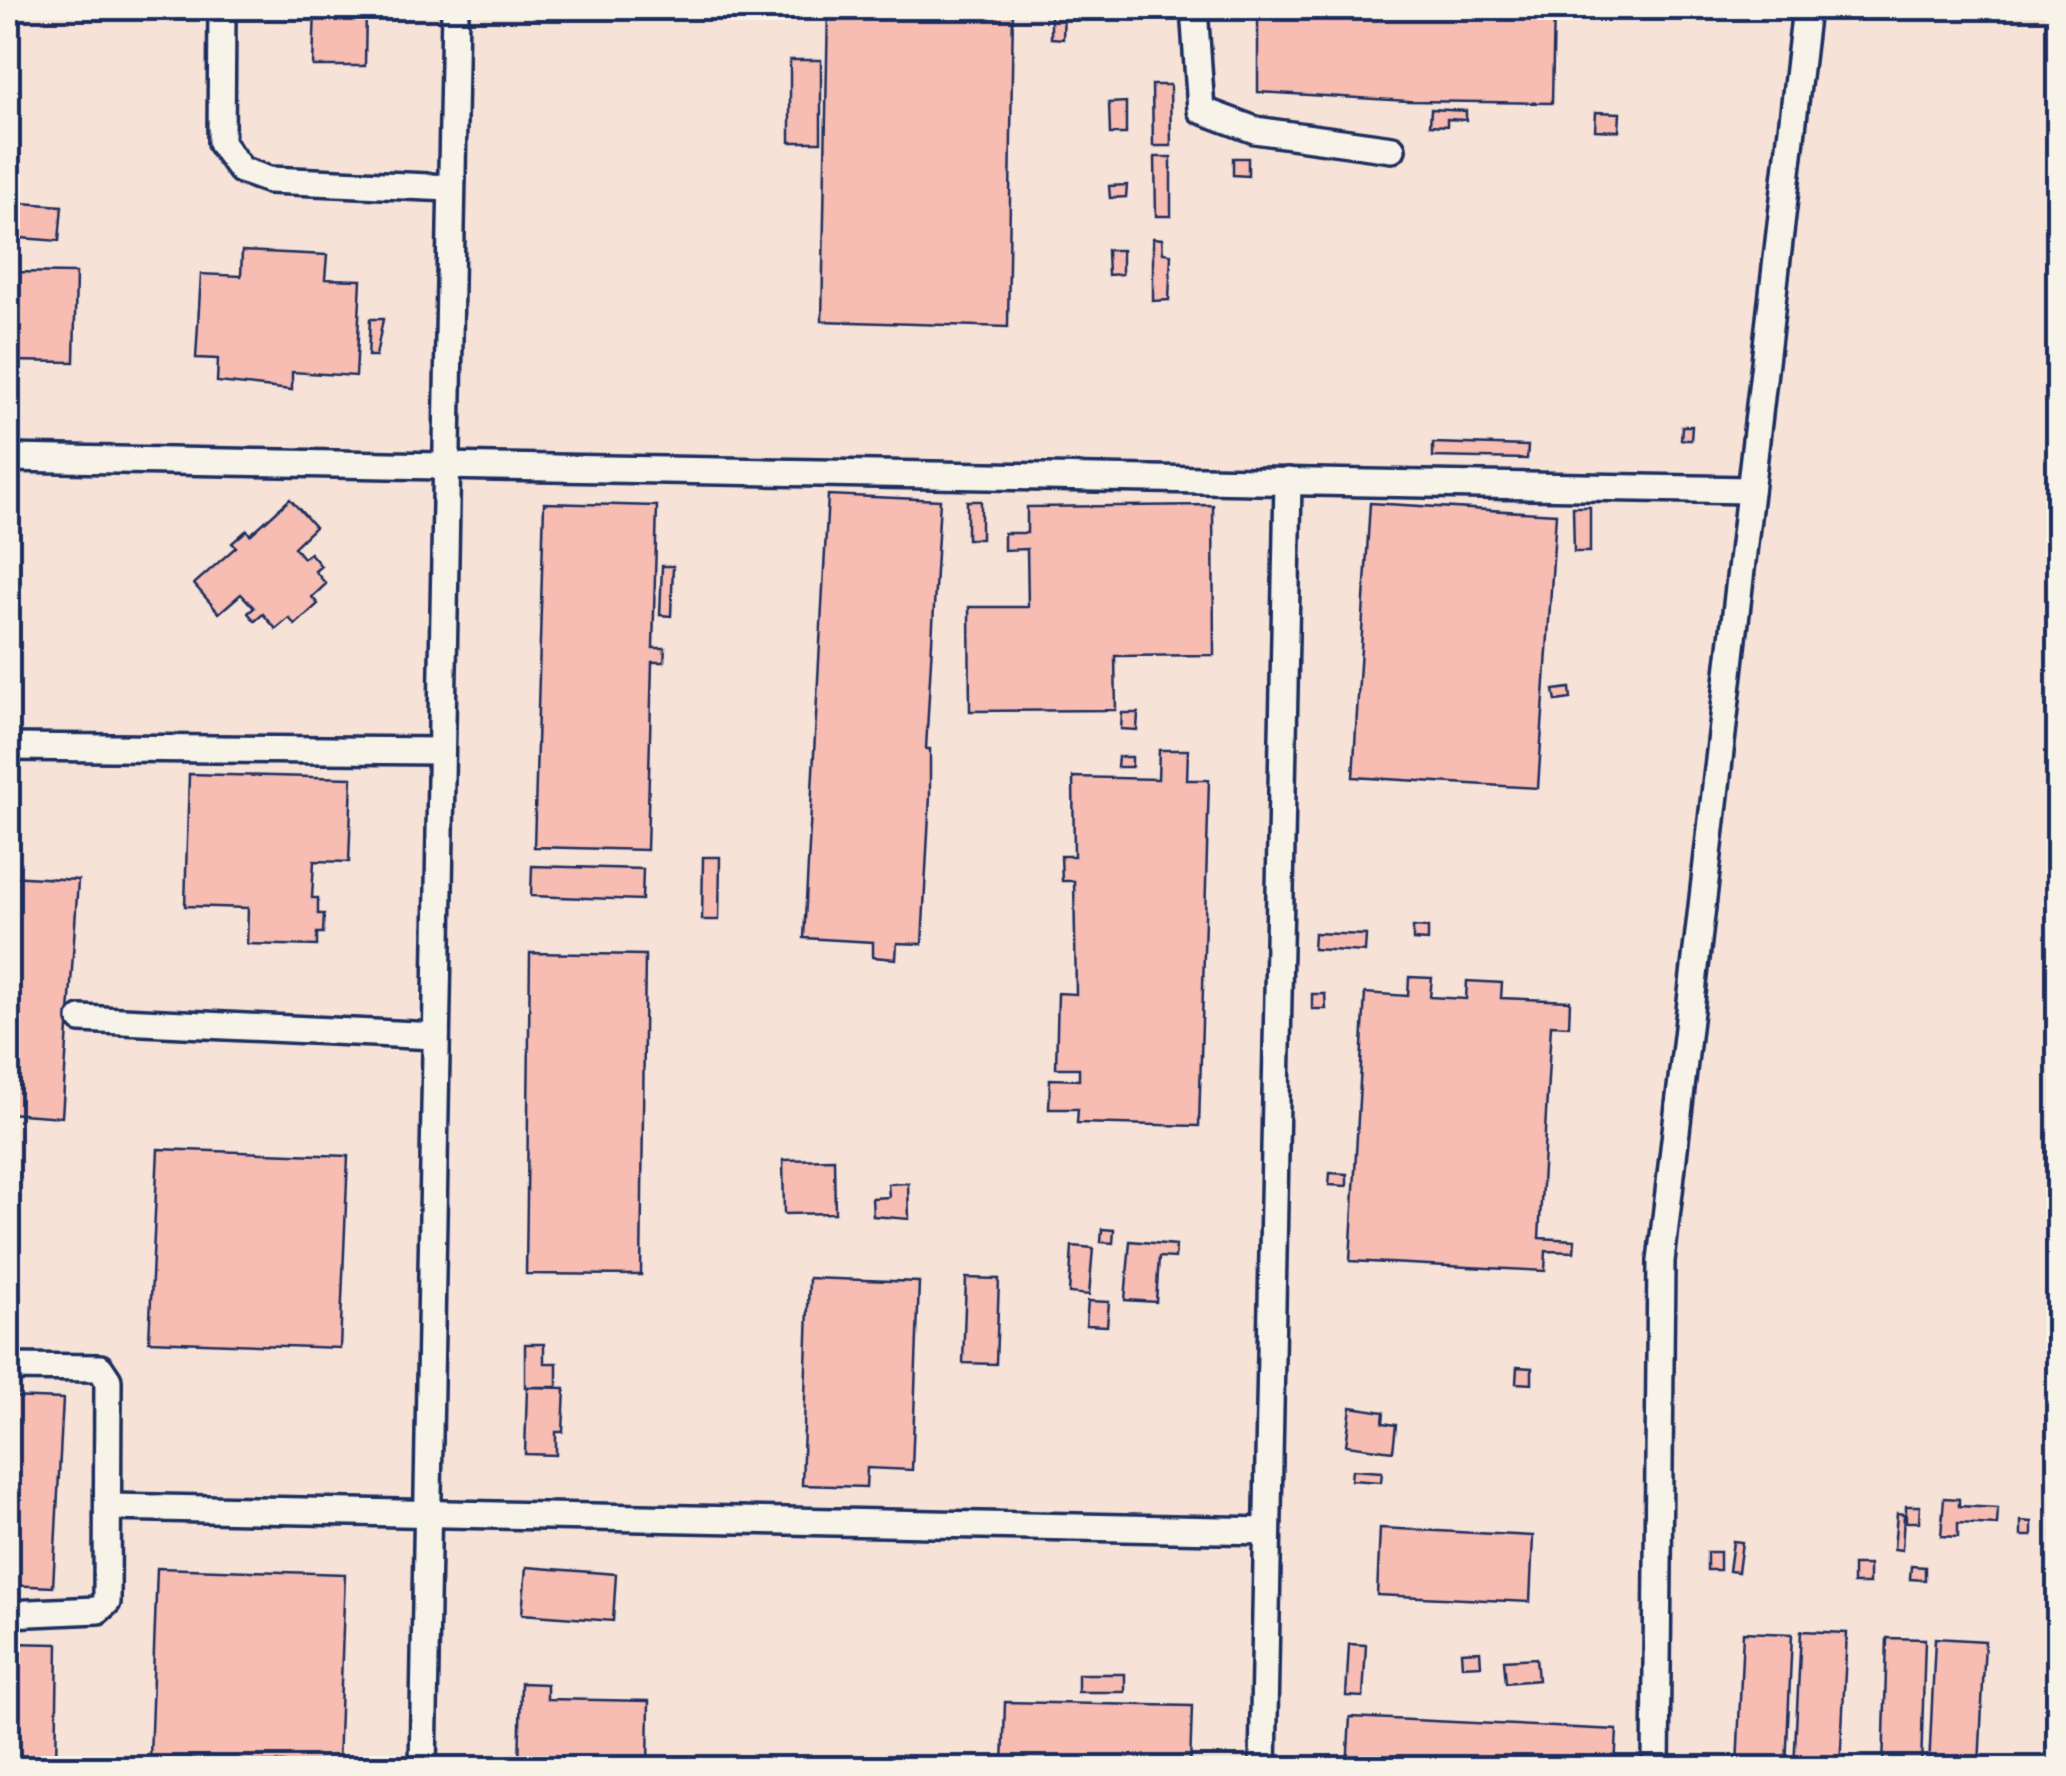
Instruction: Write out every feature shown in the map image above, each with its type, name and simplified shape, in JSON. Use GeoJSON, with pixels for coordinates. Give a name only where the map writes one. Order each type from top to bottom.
{"type":"FeatureCollection","features":[{"type":"Feature","properties":{"kind":"street"},"geometry":{"type":"LineString","coordinates":[[222,8],[221,143],[241,170],[269,180],[451,188]]}},
{"type":"Feature","properties":{"kind":"street"},"geometry":{"type":"LineString","coordinates":[[423,1768],[454,8]]}},
{"type":"Feature","properties":{"kind":"street"},"geometry":{"type":"LineString","coordinates":[[1194,8],[1201,110],[1255,130],[1392,149]]}},
{"type":"Feature","properties":{"kind":"street"},"geometry":{"type":"LineString","coordinates":[[1656,1768],[1661,1261],[1806,8]]}},
{"type":"Feature","properties":{"kind":"street"},"geometry":{"type":"LineString","coordinates":[[8,458],[1750,490]]}},
{"type":"Feature","properties":{"kind":"street"},"geometry":{"type":"LineString","coordinates":[[1263,1768],[1288,481]]}},
{"type":"Feature","properties":{"kind":"street"},"geometry":{"type":"LineString","coordinates":[[8,747],[441,751]]}},
{"type":"Feature","properties":{"kind":"street"},"geometry":{"type":"LineString","coordinates":[[82,1019],[436,1036]]}},
{"type":"Feature","properties":{"kind":"street"},"geometry":{"type":"LineString","coordinates":[[8,1367],[100,1368],[108,1380],[109,1507],[106,1602],[98,1610],[8,1614]]}},
{"type":"Feature","properties":{"kind":"street"},"geometry":{"type":"LineString","coordinates":[[109,1507],[1268,1531]]}},
{"type":"Feature","properties":{"kind":"building"},"geometry":{"type":"Polygon","coordinates":[[[315,8],[366,8],[365,66],[313,66],[315,8]]]}},
{"type":"Feature","properties":{"kind":"building"},"geometry":{"type":"Polygon","coordinates":[[[828,8],[1013,8],[1008,327],[822,321],[828,8]]]}},
{"type":"Feature","properties":{"kind":"building"},"geometry":{"type":"Polygon","coordinates":[[[1051,8],[1064,8],[1063,39],[1051,38],[1051,8]]]}},
{"type":"Feature","properties":{"kind":"building"},"geometry":{"type":"Polygon","coordinates":[[[1135,8],[1176,8],[1176,19],[1134,18],[1135,8]]]}},
{"type":"Feature","properties":{"kind":"building"},"geometry":{"type":"Polygon","coordinates":[[[1258,8],[1554,8],[1552,103],[1408,101],[1258,92],[1258,8]]]}},
{"type":"Feature","properties":{"kind":"building"},"geometry":{"type":"Polygon","coordinates":[[[790,60],[821,60],[821,142],[790,142],[790,60]]]}},
{"type":"Feature","properties":{"kind":"building"},"geometry":{"type":"Polygon","coordinates":[[[1152,85],[1170,85],[1171,146],[1153,146],[1152,85]]]}},
{"type":"Feature","properties":{"kind":"building"},"geometry":{"type":"Polygon","coordinates":[[[1126,102],[1126,134],[1110,134],[1109,103],[1126,102]]]}},
{"type":"Feature","properties":{"kind":"building"},"geometry":{"type":"Polygon","coordinates":[[[1431,109],[1466,111],[1466,120],[1447,119],[1447,126],[1430,125],[1431,109]]]}},
{"type":"Feature","properties":{"kind":"building"},"geometry":{"type":"Polygon","coordinates":[[[1596,112],[1620,113],[1619,131],[1595,130],[1596,112]]]}},
{"type":"Feature","properties":{"kind":"building"},"geometry":{"type":"Polygon","coordinates":[[[1155,157],[1171,157],[1171,216],[1156,216],[1155,157]]]}},
{"type":"Feature","properties":{"kind":"building"},"geometry":{"type":"Polygon","coordinates":[[[1233,158],[1248,158],[1248,176],[1233,175],[1233,158]]]}},
{"type":"Feature","properties":{"kind":"building"},"geometry":{"type":"Polygon","coordinates":[[[1127,185],[1126,197],[1110,198],[1109,186],[1127,185]]]}},
{"type":"Feature","properties":{"kind":"building"},"geometry":{"type":"Polygon","coordinates":[[[8,202],[62,206],[59,241],[8,237],[8,202]]]}},
{"type":"Feature","properties":{"kind":"building"},"geometry":{"type":"Polygon","coordinates":[[[1153,238],[1162,239],[1163,253],[1171,254],[1169,300],[1153,301],[1153,238]]]}},
{"type":"Feature","properties":{"kind":"building"},"geometry":{"type":"Polygon","coordinates":[[[1107,250],[1122,250],[1122,274],[1108,275],[1107,250]]]}},
{"type":"Feature","properties":{"kind":"building"},"geometry":{"type":"Polygon","coordinates":[[[242,251],[327,255],[325,279],[361,280],[356,376],[292,372],[292,390],[217,382],[218,359],[196,358],[201,274],[241,276],[242,251]]]}},
{"type":"Feature","properties":{"kind":"building"},"geometry":{"type":"Polygon","coordinates":[[[8,272],[76,273],[74,362],[8,361],[8,272]]]}},
{"type":"Feature","properties":{"kind":"building"},"geometry":{"type":"Polygon","coordinates":[[[370,319],[383,319],[376,356],[368,356],[370,319]]]}},
{"type":"Feature","properties":{"kind":"building"},"geometry":{"type":"Polygon","coordinates":[[[1682,426],[1692,426],[1691,440],[1681,440],[1682,426]]]}},
{"type":"Feature","properties":{"kind":"building"},"geometry":{"type":"Polygon","coordinates":[[[1433,443],[1528,446],[1527,459],[1433,457],[1433,443]]]}},
{"type":"Feature","properties":{"kind":"building"},"geometry":{"type":"Polygon","coordinates":[[[828,495],[940,500],[926,749],[930,749],[930,796],[922,944],[897,943],[896,959],[873,957],[873,942],[804,938],[828,495]]]}},
{"type":"Feature","properties":{"kind":"building"},"geometry":{"type":"Polygon","coordinates":[[[290,499],[315,527],[294,547],[303,558],[310,553],[321,566],[315,571],[326,584],[312,597],[318,604],[295,625],[289,618],[276,629],[263,614],[255,621],[248,613],[254,608],[241,594],[219,613],[194,584],[236,547],[232,543],[247,530],[250,535],[290,499]]]}},
{"type":"Feature","properties":{"kind":"building"},"geometry":{"type":"Polygon","coordinates":[[[967,501],[981,501],[981,539],[967,539],[967,501]]]}},
{"type":"Feature","properties":{"kind":"building"},"geometry":{"type":"Polygon","coordinates":[[[544,503],[657,506],[653,648],[665,648],[664,662],[652,662],[647,850],[534,847],[544,503]]]}},
{"type":"Feature","properties":{"kind":"building"},"geometry":{"type":"Polygon","coordinates":[[[1370,503],[1556,514],[1538,788],[1353,777],[1370,503]]]}},
{"type":"Feature","properties":{"kind":"building"},"geometry":{"type":"Polygon","coordinates":[[[1213,505],[1214,655],[1115,656],[1116,710],[970,711],[969,607],[1028,607],[1027,549],[1004,550],[1004,533],[1027,533],[1027,507],[1213,505]]]}},
{"type":"Feature","properties":{"kind":"building"},"geometry":{"type":"Polygon","coordinates":[[[1573,507],[1590,507],[1590,552],[1574,552],[1573,507]]]}},
{"type":"Feature","properties":{"kind":"building"},"geometry":{"type":"Polygon","coordinates":[[[662,566],[673,566],[671,616],[660,615],[662,566]]]}},
{"type":"Feature","properties":{"kind":"building"},"geometry":{"type":"Polygon","coordinates":[[[1570,688],[1571,699],[1556,701],[1554,690],[1570,688]]]}},
{"type":"Feature","properties":{"kind":"building"},"geometry":{"type":"Polygon","coordinates":[[[1122,713],[1138,713],[1137,730],[1121,729],[1122,713]]]}},
{"type":"Feature","properties":{"kind":"building"},"geometry":{"type":"Polygon","coordinates":[[[1159,750],[1188,750],[1187,780],[1209,780],[1199,1126],[1077,1123],[1078,1109],[1049,1109],[1050,1079],[1079,1080],[1079,1068],[1056,1068],[1058,993],[1076,994],[1074,881],[1062,881],[1061,856],[1074,856],[1073,777],[1158,779],[1159,750]]]}},
{"type":"Feature","properties":{"kind":"building"},"geometry":{"type":"Polygon","coordinates":[[[1118,757],[1132,757],[1132,767],[1117,767],[1118,757]]]}},
{"type":"Feature","properties":{"kind":"building"},"geometry":{"type":"Polygon","coordinates":[[[189,774],[352,778],[349,862],[314,861],[312,898],[318,898],[318,914],[324,914],[323,933],[317,933],[317,946],[247,944],[248,908],[185,906],[189,774]]]}},
{"type":"Feature","properties":{"kind":"building"},"geometry":{"type":"Polygon","coordinates":[[[2058,829],[2058,901],[2050,900],[2058,829]]]}},
{"type":"Feature","properties":{"kind":"building"},"geometry":{"type":"Polygon","coordinates":[[[703,857],[720,857],[719,920],[702,920],[703,857]]]}},
{"type":"Feature","properties":{"kind":"building"},"geometry":{"type":"Polygon","coordinates":[[[532,866],[643,869],[642,900],[531,896],[532,866]]]}},
{"type":"Feature","properties":{"kind":"building"},"geometry":{"type":"Polygon","coordinates":[[[8,876],[78,880],[62,1117],[8,1113],[8,876]]]}},
{"type":"Feature","properties":{"kind":"building"},"geometry":{"type":"Polygon","coordinates":[[[1413,927],[1428,928],[1428,941],[1413,940],[1413,927]]]}},
{"type":"Feature","properties":{"kind":"building"},"geometry":{"type":"Polygon","coordinates":[[[1314,933],[1366,935],[1365,952],[1313,949],[1314,933]]]}},
{"type":"Feature","properties":{"kind":"building"},"geometry":{"type":"Polygon","coordinates":[[[530,953],[645,955],[641,1275],[526,1274],[530,953]]]}},
{"type":"Feature","properties":{"kind":"building"},"geometry":{"type":"Polygon","coordinates":[[[1409,977],[1432,978],[1430,997],[1466,999],[1467,981],[1502,983],[1501,998],[1570,1001],[1569,1026],[1551,1025],[1539,1238],[1575,1240],[1574,1252],[1546,1251],[1545,1271],[1350,1261],[1365,993],[1408,996],[1409,977]]]}},
{"type":"Feature","properties":{"kind":"building"},"geometry":{"type":"Polygon","coordinates":[[[1312,994],[1325,994],[1326,1009],[1312,1009],[1312,994]]]}},
{"type":"Feature","properties":{"kind":"building"},"geometry":{"type":"Polygon","coordinates":[[[158,1149],[348,1156],[340,1348],[149,1341],[158,1149]]]}},
{"type":"Feature","properties":{"kind":"building"},"geometry":{"type":"Polygon","coordinates":[[[834,1159],[835,1213],[784,1214],[783,1160],[834,1159]]]}},
{"type":"Feature","properties":{"kind":"building"},"geometry":{"type":"Polygon","coordinates":[[[1330,1173],[1347,1174],[1347,1186],[1329,1185],[1330,1173]]]}},
{"type":"Feature","properties":{"kind":"building"},"geometry":{"type":"Polygon","coordinates":[[[908,1183],[909,1219],[873,1216],[872,1198],[889,1197],[888,1184],[908,1183]]]}},
{"type":"Feature","properties":{"kind":"building"},"geometry":{"type":"Polygon","coordinates":[[[1102,1229],[1114,1230],[1113,1243],[1101,1242],[1102,1229]]]}},
{"type":"Feature","properties":{"kind":"building"},"geometry":{"type":"Polygon","coordinates":[[[1130,1241],[1176,1245],[1175,1258],[1159,1257],[1156,1302],[1125,1300],[1130,1241]]]}},
{"type":"Feature","properties":{"kind":"building"},"geometry":{"type":"Polygon","coordinates":[[[1072,1246],[1093,1248],[1089,1295],[1069,1293],[1072,1246]]]}},
{"type":"Feature","properties":{"kind":"building"},"geometry":{"type":"Polygon","coordinates":[[[809,1278],[919,1282],[912,1470],[867,1468],[866,1487],[802,1485],[809,1278]]]}},
{"type":"Feature","properties":{"kind":"building"},"geometry":{"type":"Polygon","coordinates":[[[966,1278],[999,1279],[996,1364],[963,1363],[966,1278]]]}},
{"type":"Feature","properties":{"kind":"building"},"geometry":{"type":"Polygon","coordinates":[[[1088,1301],[1109,1302],[1107,1326],[1086,1325],[1088,1301]]]}},
{"type":"Feature","properties":{"kind":"building"},"geometry":{"type":"Polygon","coordinates":[[[2053,1343],[2058,1344],[2058,1360],[2049,1357],[2053,1343]]]}},
{"type":"Feature","properties":{"kind":"building"},"geometry":{"type":"Polygon","coordinates":[[[525,1344],[544,1344],[544,1363],[557,1363],[557,1387],[525,1387],[525,1344]]]}},
{"type":"Feature","properties":{"kind":"building"},"geometry":{"type":"Polygon","coordinates":[[[1517,1367],[1532,1368],[1532,1384],[1516,1383],[1517,1367]]]}},
{"type":"Feature","properties":{"kind":"building"},"geometry":{"type":"Polygon","coordinates":[[[527,1387],[565,1388],[563,1432],[556,1432],[556,1455],[525,1454],[527,1387]]]}},
{"type":"Feature","properties":{"kind":"building"},"geometry":{"type":"Polygon","coordinates":[[[8,1397],[63,1399],[53,1587],[8,1585],[8,1397]]]}},
{"type":"Feature","properties":{"kind":"building"},"geometry":{"type":"Polygon","coordinates":[[[1351,1407],[1384,1412],[1383,1423],[1396,1425],[1393,1451],[1346,1445],[1351,1407]]]}},
{"type":"Feature","properties":{"kind":"building"},"geometry":{"type":"Polygon","coordinates":[[[1352,1470],[1382,1472],[1381,1482],[1351,1480],[1352,1470]]]}},
{"type":"Feature","properties":{"kind":"building"},"geometry":{"type":"Polygon","coordinates":[[[1944,1498],[1959,1499],[1959,1506],[1998,1508],[1997,1525],[1958,1523],[1958,1537],[1941,1536],[1944,1498]]]}},
{"type":"Feature","properties":{"kind":"building"},"geometry":{"type":"Polygon","coordinates":[[[1906,1506],[1920,1506],[1919,1522],[1906,1522],[1906,1506]]]}},
{"type":"Feature","properties":{"kind":"building"},"geometry":{"type":"Polygon","coordinates":[[[1897,1513],[1904,1514],[1902,1550],[1894,1549],[1897,1513]]]}},
{"type":"Feature","properties":{"kind":"building"},"geometry":{"type":"Polygon","coordinates":[[[2021,1521],[2032,1522],[2032,1536],[2021,1536],[2021,1521]]]}},
{"type":"Feature","properties":{"kind":"building"},"geometry":{"type":"Polygon","coordinates":[[[1380,1528],[1533,1536],[1530,1602],[1377,1595],[1380,1528]]]}},
{"type":"Feature","properties":{"kind":"building"},"geometry":{"type":"Polygon","coordinates":[[[1733,1541],[1742,1542],[1738,1572],[1729,1571],[1733,1541]]]}},
{"type":"Feature","properties":{"kind":"building"},"geometry":{"type":"Polygon","coordinates":[[[1707,1552],[1720,1552],[1720,1570],[1707,1570],[1707,1552]]]}},
{"type":"Feature","properties":{"kind":"building"},"geometry":{"type":"Polygon","coordinates":[[[1853,1565],[1869,1565],[1869,1584],[1853,1584],[1853,1565]]]}},
{"type":"Feature","properties":{"kind":"building"},"geometry":{"type":"Polygon","coordinates":[[[1911,1566],[1925,1567],[1925,1580],[1910,1579],[1911,1566]]]}},
{"type":"Feature","properties":{"kind":"building"},"geometry":{"type":"Polygon","coordinates":[[[526,1567],[616,1574],[613,1621],[522,1614],[526,1567]]]}},
{"type":"Feature","properties":{"kind":"building"},"geometry":{"type":"Polygon","coordinates":[[[157,1568],[345,1574],[338,1765],[150,1758],[157,1568]]]}},
{"type":"Feature","properties":{"kind":"building"},"geometry":{"type":"Polygon","coordinates":[[[1801,1631],[1847,1633],[1840,1768],[1794,1768],[1801,1631]]]}},
{"type":"Feature","properties":{"kind":"building"},"geometry":{"type":"Polygon","coordinates":[[[1743,1632],[1792,1634],[1786,1768],[1737,1768],[1743,1632]]]}},
{"type":"Feature","properties":{"kind":"building"},"geometry":{"type":"Polygon","coordinates":[[[1887,1638],[1925,1639],[1921,1768],[1883,1768],[1887,1638]]]}},
{"type":"Feature","properties":{"kind":"building"},"geometry":{"type":"Polygon","coordinates":[[[1935,1638],[1985,1641],[1979,1768],[1929,1768],[1935,1638]]]}},
{"type":"Feature","properties":{"kind":"building"},"geometry":{"type":"Polygon","coordinates":[[[8,1643],[58,1644],[56,1768],[8,1768],[8,1643]]]}},
{"type":"Feature","properties":{"kind":"building"},"geometry":{"type":"Polygon","coordinates":[[[1349,1644],[1366,1645],[1363,1697],[1346,1696],[1349,1644]]]}},
{"type":"Feature","properties":{"kind":"building"},"geometry":{"type":"Polygon","coordinates":[[[1480,1651],[1481,1665],[1462,1666],[1461,1652],[1480,1651]]]}},
{"type":"Feature","properties":{"kind":"building"},"geometry":{"type":"Polygon","coordinates":[[[1536,1658],[1538,1680],[1506,1683],[1504,1660],[1536,1658]]]}},
{"type":"Feature","properties":{"kind":"building"},"geometry":{"type":"Polygon","coordinates":[[[1078,1674],[1125,1674],[1125,1692],[1078,1692],[1078,1674]]]}},
{"type":"Feature","properties":{"kind":"building"},"geometry":{"type":"Polygon","coordinates":[[[521,1683],[547,1684],[547,1699],[649,1701],[648,1768],[519,1768],[521,1683]]]}},
{"type":"Feature","properties":{"kind":"building"},"geometry":{"type":"Polygon","coordinates":[[[1005,1702],[1192,1706],[1190,1768],[1003,1768],[1005,1702]]]}},
{"type":"Feature","properties":{"kind":"building"},"geometry":{"type":"Polygon","coordinates":[[[1350,1717],[1617,1730],[1615,1768],[1347,1768],[1350,1717]]]}}]}
